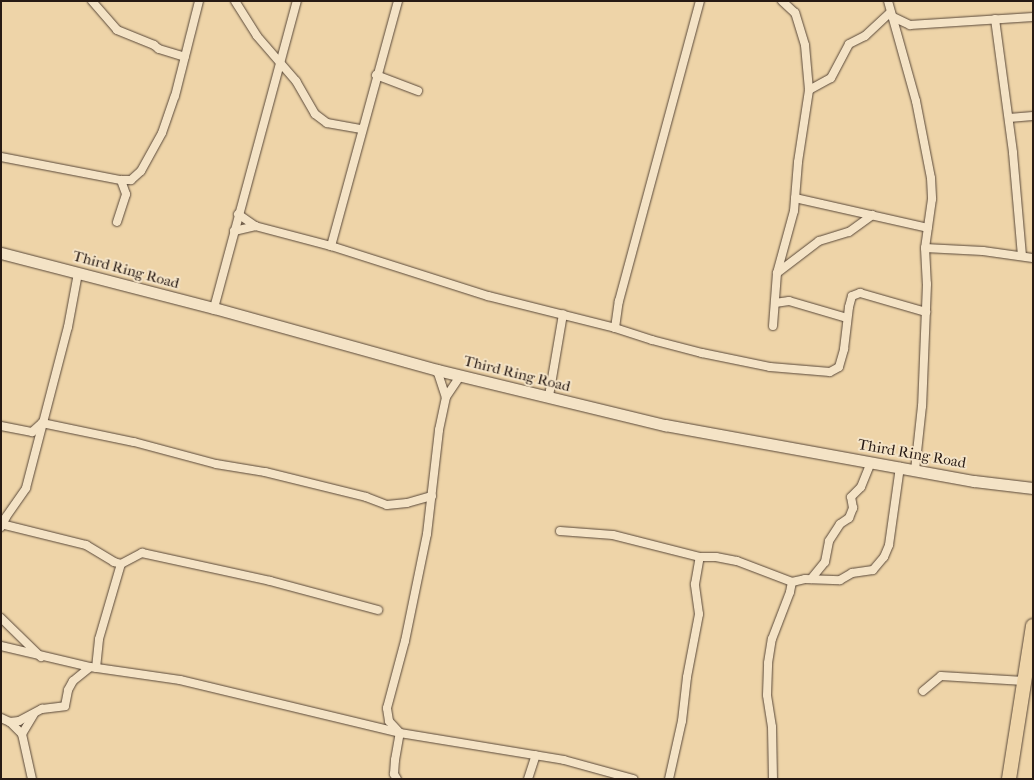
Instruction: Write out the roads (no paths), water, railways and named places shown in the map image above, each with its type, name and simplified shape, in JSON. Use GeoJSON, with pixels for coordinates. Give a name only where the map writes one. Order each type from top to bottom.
{"type":"FeatureCollection","features":[{"type":"Feature","properties":{"kind":"highway"},"geometry":{"type":"LineString","coordinates":[[1008,779],[1032,629]]}},
{"type":"Feature","properties":{"kind":"street"},"geometry":{"type":"LineString","coordinates":[[92,1],[117,30],[154,45],[159,49],[185,57]]}},
{"type":"Feature","properties":{"kind":"street"},"geometry":{"type":"LineString","coordinates":[[1,157],[121,180],[131,180],[141,171],[151,156],[175,96],[199,1]]}},
{"type":"Feature","properties":{"kind":"street"},"geometry":{"type":"LineString","coordinates":[[235,1],[257,36],[296,81],[315,114],[327,123],[361,129]]}},
{"type":"Feature","properties":{"kind":"street"},"geometry":{"type":"LineString","coordinates":[[214,308],[297,1]]}},
{"type":"Feature","properties":{"kind":"street"},"geometry":{"type":"LineString","coordinates":[[331,246],[361,129],[398,1]]}},
{"type":"Feature","properties":{"kind":"street"},"geometry":{"type":"LineString","coordinates":[[615,328],[619,301],[700,1]]}},
{"type":"Feature","properties":{"kind":"street"},"geometry":{"type":"LineString","coordinates":[[773,326],[777,274],[794,211],[798,162],[809,90],[805,45],[795,13],[782,1]]}},
{"type":"Feature","properties":{"kind":"street"},"geometry":{"type":"LineString","coordinates":[[888,1],[898,34],[929,162],[932,199],[925,248],[926,312],[922,406],[915,470]]}},
{"type":"Feature","properties":{"kind":"street"},"geometry":{"type":"LineString","coordinates":[[809,90],[831,78],[849,44],[865,36],[892,14]]}},
{"type":"Feature","properties":{"kind":"street"},"geometry":{"type":"LineString","coordinates":[[892,14],[910,25]]}},
{"type":"Feature","properties":{"kind":"street"},"geometry":{"type":"LineString","coordinates":[[898,34],[910,25],[1033,17]]}},
{"type":"Feature","properties":{"kind":"street"},"geometry":{"type":"LineString","coordinates":[[996,19],[1009,118],[1022,256]]}},
{"type":"Feature","properties":{"kind":"street"},"geometry":{"type":"LineString","coordinates":[[376,75],[418,91]]}},
{"type":"Feature","properties":{"kind":"street"},"geometry":{"type":"LineString","coordinates":[[1009,118],[1033,116]]}},
{"type":"Feature","properties":{"kind":"street"},"geometry":{"type":"LineString","coordinates":[[117,222],[126,194],[121,180]]}},
{"type":"Feature","properties":{"kind":"street"},"geometry":{"type":"LineString","coordinates":[[795,198],[928,228]]}},
{"type":"Feature","properties":{"kind":"street"},"geometry":{"type":"LineString","coordinates":[[238,214],[255,226],[331,246],[488,296],[563,314],[702,353],[770,367],[830,372],[839,367],[844,349],[847,318],[852,296],[860,293],[926,312]]}},
{"type":"Feature","properties":{"kind":"street"},"geometry":{"type":"LineString","coordinates":[[777,274],[819,241],[849,232],[872,214]]}},
{"type":"Feature","properties":{"kind":"street"},"geometry":{"type":"LineString","coordinates":[[234,231],[255,226]]}},
{"type":"Feature","properties":{"kind":"street"},"geometry":{"type":"LineString","coordinates":[[925,248],[1033,258]]}},
{"type":"Feature","properties":{"kind":"street","name":"Third Ring Road"},"geometry":{"type":"LineString","coordinates":[[1,253],[214,308],[460,376],[665,424],[915,470],[1033,488]]}},
{"type":"Feature","properties":{"kind":"street"},"geometry":{"type":"LineString","coordinates":[[78,272],[68,327],[26,488],[2,526],[86,545],[114,562],[122,564],[142,553],[270,581],[378,610]]}},
{"type":"Feature","properties":{"kind":"street"},"geometry":{"type":"LineString","coordinates":[[774,304],[789,301],[847,318]]}},
{"type":"Feature","properties":{"kind":"street"},"geometry":{"type":"LineString","coordinates":[[549,396],[563,314]]}},
{"type":"Feature","properties":{"kind":"street"},"geometry":{"type":"LineString","coordinates":[[437,370],[446,397]]}},
{"type":"Feature","properties":{"kind":"street"},"geometry":{"type":"LineString","coordinates":[[400,733],[389,721],[387,708],[404,641],[427,534],[446,397],[460,376]]}},
{"type":"Feature","properties":{"kind":"street"},"geometry":{"type":"LineString","coordinates":[[1,426],[32,432],[42,423]]}},
{"type":"Feature","properties":{"kind":"street"},"geometry":{"type":"LineString","coordinates":[[42,423],[134,442],[208,462],[265,472],[366,497],[386,505],[432,496]]}},
{"type":"Feature","properties":{"kind":"street"},"geometry":{"type":"LineString","coordinates":[[811,579],[825,562],[829,541],[840,524],[849,518],[853,508],[851,497],[861,487],[870,462]]}},
{"type":"Feature","properties":{"kind":"street"},"geometry":{"type":"LineString","coordinates":[[560,531],[613,536],[700,557],[716,557],[737,561],[792,582],[811,579],[840,580],[852,573],[873,570],[884,557],[889,546],[900,467]]}},
{"type":"Feature","properties":{"kind":"street"},"geometry":{"type":"LineString","coordinates":[[670,779],[682,721],[687,677],[699,614],[695,584],[700,557]]}},
{"type":"Feature","properties":{"kind":"street"},"geometry":{"type":"LineString","coordinates":[[10,722],[19,721],[42,709],[65,706],[68,690],[73,681],[93,668],[102,630],[122,564]]}},
{"type":"Feature","properties":{"kind":"street"},"geometry":{"type":"LineString","coordinates":[[773,779],[772,727],[767,695],[768,663],[772,639],[792,582]]}},
{"type":"Feature","properties":{"kind":"street"},"geometry":{"type":"LineString","coordinates":[[1,618],[42,657]]}},
{"type":"Feature","properties":{"kind":"street"},"geometry":{"type":"LineString","coordinates":[[1,646],[93,668],[180,680],[400,733],[536,755],[634,779]]}},
{"type":"Feature","properties":{"kind":"street"},"geometry":{"type":"LineString","coordinates":[[923,690],[940,676],[1024,681]]}},
{"type":"Feature","properties":{"kind":"street"},"geometry":{"type":"LineString","coordinates":[[22,734],[35,712]]}},
{"type":"Feature","properties":{"kind":"street"},"geometry":{"type":"LineString","coordinates":[[1,718],[10,722],[22,734]]}},
{"type":"Feature","properties":{"kind":"street"},"geometry":{"type":"LineString","coordinates":[[19,721],[32,779]]}},
{"type":"Feature","properties":{"kind":"street"},"geometry":{"type":"LineString","coordinates":[[397,779],[394,774],[400,733]]}},
{"type":"Feature","properties":{"kind":"street"},"geometry":{"type":"LineString","coordinates":[[528,779],[536,755]]}}]}
